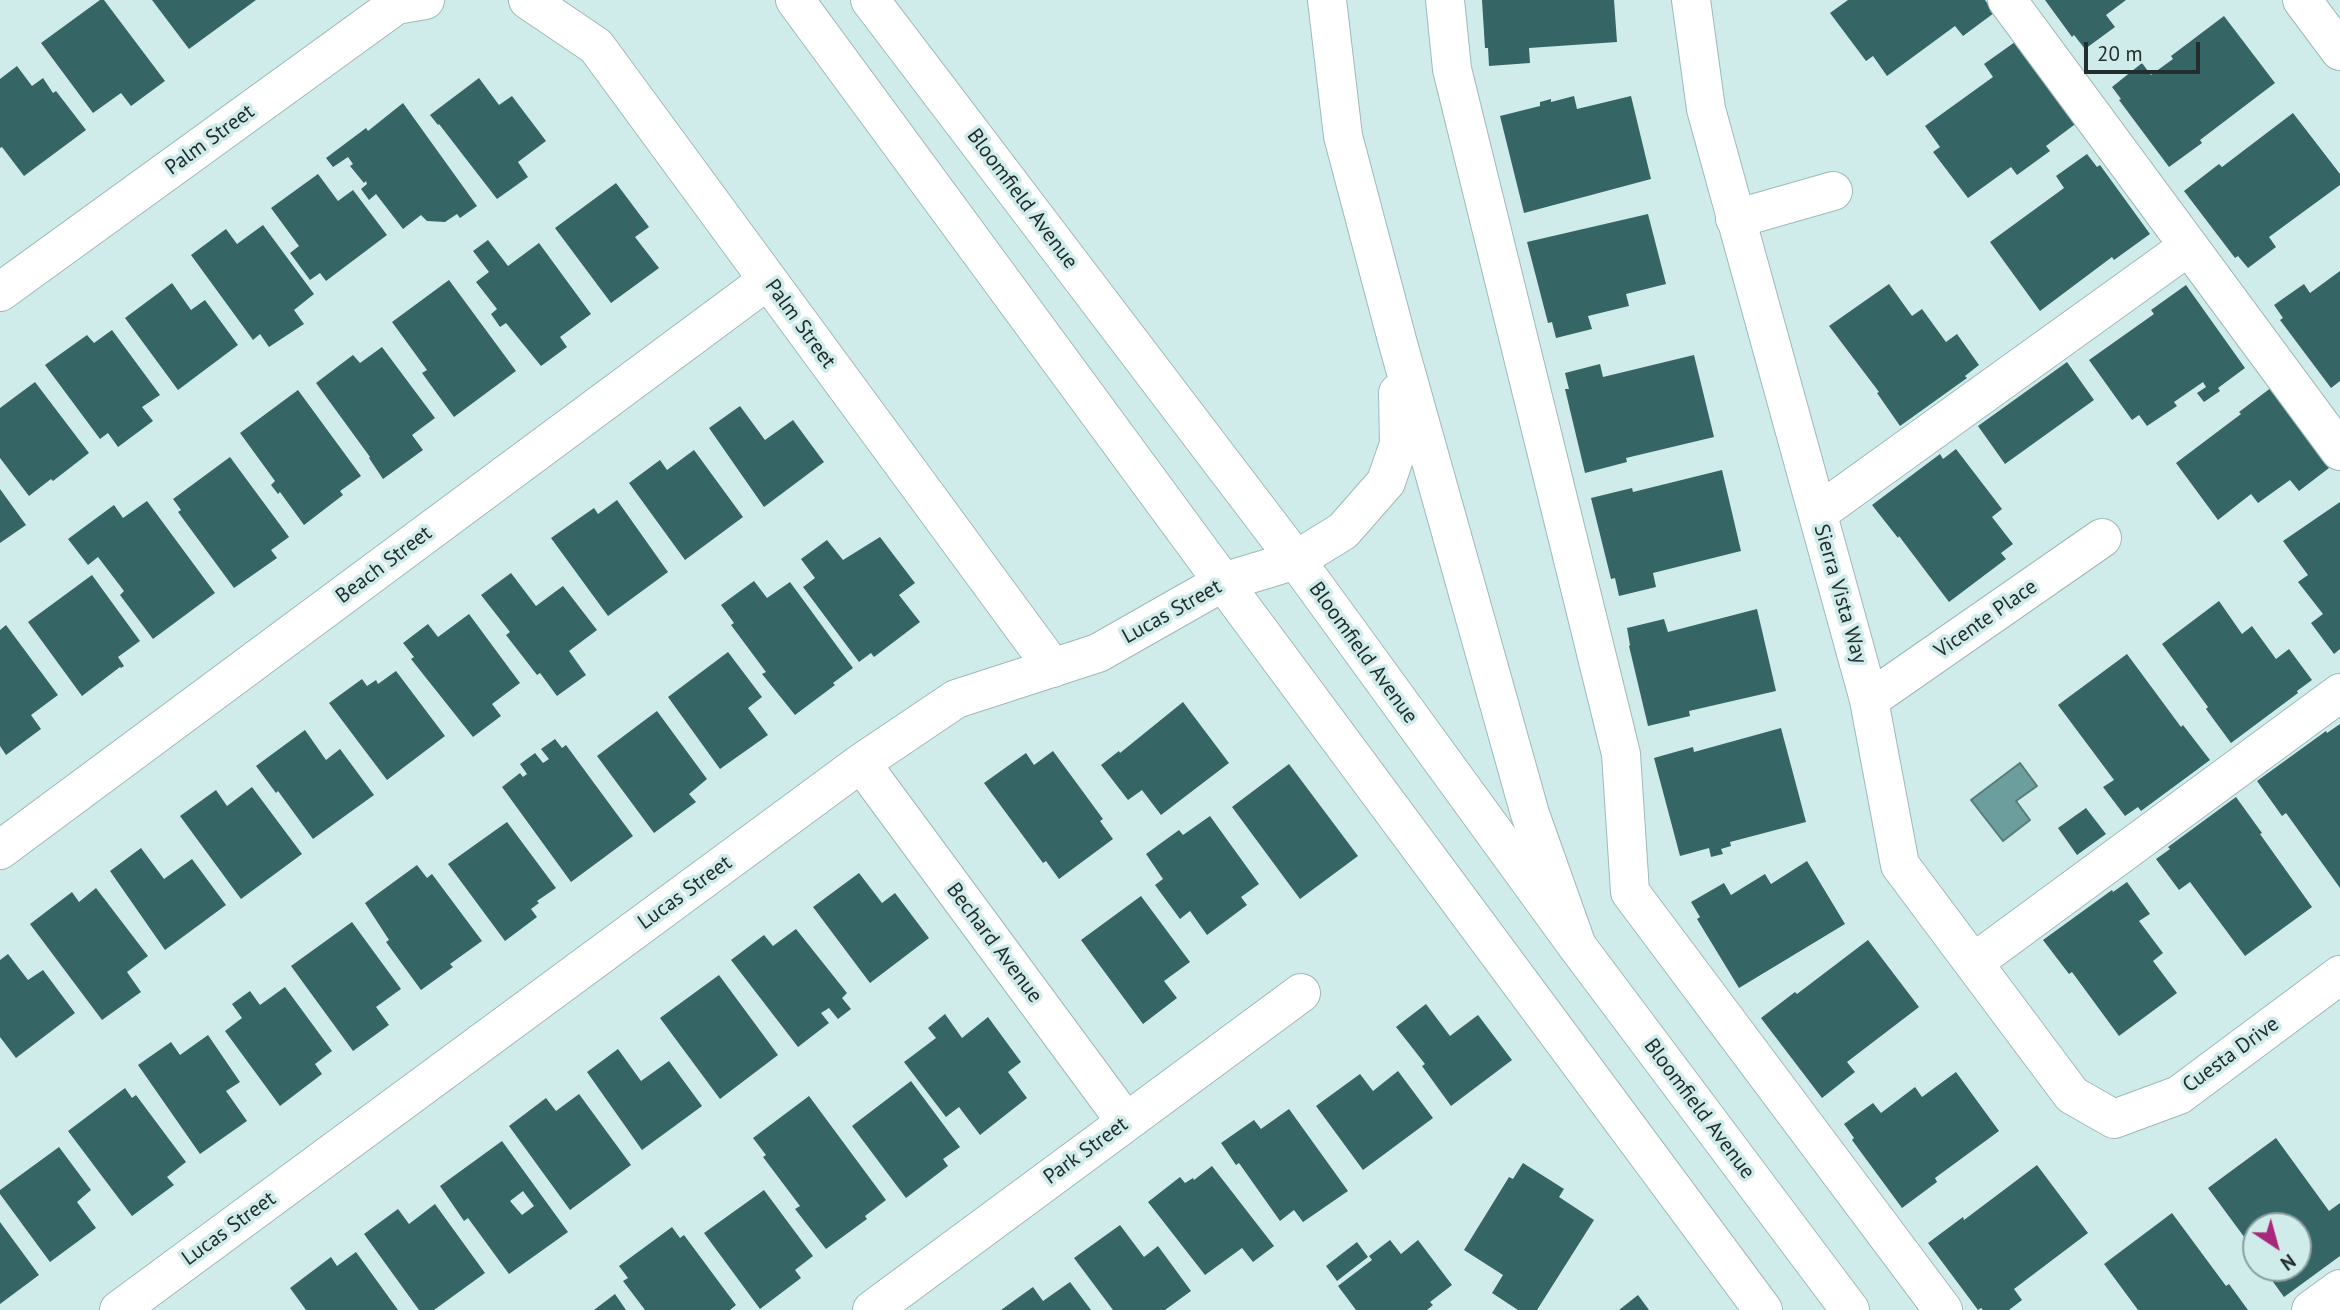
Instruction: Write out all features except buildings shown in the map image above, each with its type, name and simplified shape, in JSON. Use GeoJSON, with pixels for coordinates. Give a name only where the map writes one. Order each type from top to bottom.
{"type":"FeatureCollection","features":[{"type":"Feature","properties":{"kind":"main road","name":"Palm Street"},"geometry":{"type":"LineString","coordinates":[[6,275],[396,5],[425,0]]}},
{"type":"Feature","properties":{"kind":"main road","name":"Palm Street"},"geometry":{"type":"LineString","coordinates":[[528,0],[596,47],[1053,667]]}},
{"type":"Feature","properties":{"kind":"main road"},"geometry":{"type":"LineString","coordinates":[[795,0],[1763,1310]]}},
{"type":"Feature","properties":{"kind":"main road","name":"Bloomfield Avenue"},"geometry":{"type":"LineString","coordinates":[[870,0],[1296,560],[1577,946],[1850,1310]]}},
{"type":"Feature","properties":{"kind":"main road"},"geometry":{"type":"LineString","coordinates":[[1327,0],[1343,136],[1397,340],[1530,814],[1577,946]]}},
{"type":"Feature","properties":{"kind":"main road"},"geometry":{"type":"LineString","coordinates":[[1445,0],[1452,69],[1621,754],[1630,892],[1943,1310]]}},
{"type":"Feature","properties":{"kind":"main road","name":"Sierra Vista Way"},"geometry":{"type":"LineString","coordinates":[[1691,0],[1706,109],[1870,700],[1900,865],[2073,1095],[2114,1119]]}},
{"type":"Feature","properties":{"kind":"main road"},"geometry":{"type":"LineString","coordinates":[[2007,0],[2340,450]]}},
{"type":"Feature","properties":{"kind":"main road"},"geometry":{"type":"LineString","coordinates":[[2302,0],[2340,51]]}},
{"type":"Feature","properties":{"kind":"main road"},"geometry":{"type":"LineString","coordinates":[[1735,219],[1833,191]]}},
{"type":"Feature","properties":{"kind":"main road"},"geometry":{"type":"LineString","coordinates":[[1818,513],[2189,246]]}},
{"type":"Feature","properties":{"kind":"main road","name":"Beach Street"},"geometry":{"type":"LineString","coordinates":[[0,850],[768,280]]}},
{"type":"Feature","properties":{"kind":"main road","name":"Lucas Street"},"geometry":{"type":"LineString","coordinates":[[119,1310],[861,763],[956,699],[1098,653],[1223,582],[1296,560],[1343,531],[1386,482],[1399,444],[1397,340]]}},
{"type":"Feature","properties":{"kind":"main road","name":"Vicente Place"},"geometry":{"type":"LineString","coordinates":[[1870,700],[2102,538]]}},
{"type":"Feature","properties":{"kind":"main road"},"geometry":{"type":"LineString","coordinates":[[1973,963],[2340,693]]}},
{"type":"Feature","properties":{"kind":"main road","name":"Bechard Avenue"},"geometry":{"type":"LineString","coordinates":[[861,763],[1126,1122]]}},
{"type":"Feature","properties":{"kind":"main road","name":"Cuesta Drive"},"geometry":{"type":"LineString","coordinates":[[2114,1119],[2179,1094],[2340,975]]}},
{"type":"Feature","properties":{"kind":"main road","name":"Park Street"},"geometry":{"type":"LineString","coordinates":[[872,1310],[1301,993]]}},
{"type":"Feature","properties":{"kind":"main road"},"geometry":{"type":"LineString","coordinates":[[2311,1310],[2340,1289]]}},
{"type":"Feature","properties":{"kind":"water"},"geometry":{"type":"Polygon","coordinates":[[[2020,763],[2037,786],[2016,801],[2030,820],[2003,841],[1971,800],[2020,763]]]}}]}
